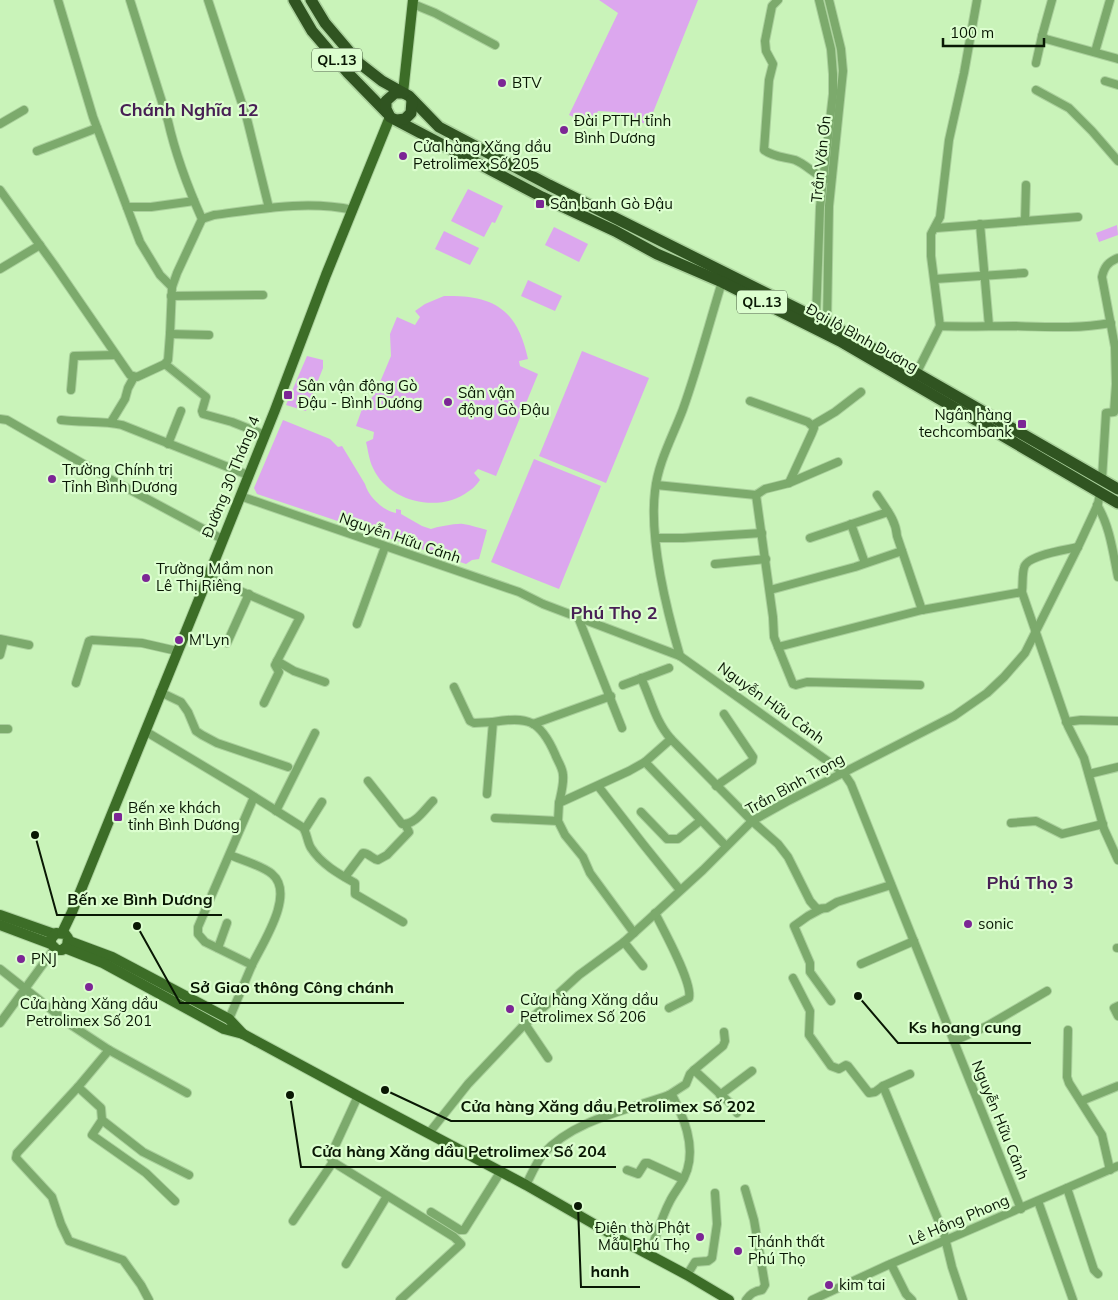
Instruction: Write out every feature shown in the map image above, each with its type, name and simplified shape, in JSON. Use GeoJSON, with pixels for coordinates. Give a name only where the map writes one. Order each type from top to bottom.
{"type":"FeatureCollection","features":[{"type":"Feature","properties":{"kind":"highway","name":"Đại lộ Bình Dương"},"geometry":{"type":"LineString","coordinates":[[294,0],[312,31],[348,73],[391,116],[542,197],[615,231],[657,254],[722,282],[840,341],[1118,503]]}},
{"type":"Feature","properties":{"kind":"highway","name":"Đại lộ Bình Dương"},"geometry":{"type":"LineString","coordinates":[[311,0],[326,23],[359,63],[382,81],[408,96],[439,127],[549,186],[827,323],[1118,489]]}},
{"type":"Feature","properties":{"kind":"highway"},"geometry":{"type":"LineString","coordinates":[[395,93],[408,96],[413,110],[411,113],[405,119],[391,116],[386,105],[388,98],[395,93]]}},
{"type":"Feature","properties":{"kind":"highway"},"geometry":{"type":"LineString","coordinates":[[1100,493],[1102,479]]}},
{"type":"Feature","properties":{"kind":"main road"},"geometry":{"type":"LineString","coordinates":[[408,96],[413,2]]}},
{"type":"Feature","properties":{"kind":"main road","name":"Đường 30 Tháng 4"},"geometry":{"type":"LineString","coordinates":[[59,941],[208,577],[326,275],[391,116]]}},
{"type":"Feature","properties":{"kind":"main road"},"geometry":{"type":"LineString","coordinates":[[0,914],[103,963],[224,1029],[243,1034],[501,1171],[688,1275],[729,1300]]}},
{"type":"Feature","properties":{"kind":"main road"},"geometry":{"type":"LineString","coordinates":[[0,925],[112,957],[229,1019],[243,1034]]}},
{"type":"Feature","properties":{"kind":"street"},"geometry":{"type":"LineString","coordinates":[[58,0],[97,128],[140,242],[160,275],[172,286]]}},
{"type":"Feature","properties":{"kind":"street"},"geometry":{"type":"LineString","coordinates":[[130,0],[172,139],[202,219]]}},
{"type":"Feature","properties":{"kind":"street"},"geometry":{"type":"LineString","coordinates":[[208,0],[247,119],[269,208]]}},
{"type":"Feature","properties":{"kind":"street"},"geometry":{"type":"LineString","coordinates":[[778,0],[772,6],[765,41],[766,51],[773,64],[769,80],[764,150],[769,154],[796,161],[827,179]]}},
{"type":"Feature","properties":{"kind":"street","name":"Trần Văn Ơn"},"geometry":{"type":"LineString","coordinates":[[819,0],[831,49],[833,74],[827,179],[827,323]]}},
{"type":"Feature","properties":{"kind":"street","name":"Trần Văn Ơn"},"geometry":{"type":"LineString","coordinates":[[816,318],[818,239],[844,71],[840,44],[829,0]]}},
{"type":"Feature","properties":{"kind":"street"},"geometry":{"type":"LineString","coordinates":[[916,374],[940,326],[930,243],[931,234],[936,228],[940,217],[949,140],[978,0]]}},
{"type":"Feature","properties":{"kind":"street"},"geometry":{"type":"LineString","coordinates":[[1036,63],[1052,0]]}},
{"type":"Feature","properties":{"kind":"street"},"geometry":{"type":"LineString","coordinates":[[1095,52],[1110,0]]}},
{"type":"Feature","properties":{"kind":"street"},"geometry":{"type":"LineString","coordinates":[[413,2],[495,45]]}},
{"type":"Feature","properties":{"kind":"street"},"geometry":{"type":"LineString","coordinates":[[1044,37],[1118,59]]}},
{"type":"Feature","properties":{"kind":"street"},"geometry":{"type":"LineString","coordinates":[[1106,81],[1118,85]]}},
{"type":"Feature","properties":{"kind":"street"},"geometry":{"type":"LineString","coordinates":[[1036,90],[1069,108],[1118,161]]}},
{"type":"Feature","properties":{"kind":"street"},"geometry":{"type":"LineString","coordinates":[[0,124],[24,110]]}},
{"type":"Feature","properties":{"kind":"street"},"geometry":{"type":"LineString","coordinates":[[37,151],[97,128]]}},
{"type":"Feature","properties":{"kind":"street"},"geometry":{"type":"LineString","coordinates":[[1025,221],[1026,185]]}},
{"type":"Feature","properties":{"kind":"street"},"geometry":{"type":"LineString","coordinates":[[0,190],[40,244],[115,355],[130,376],[134,378]]}},
{"type":"Feature","properties":{"kind":"street"},"geometry":{"type":"LineString","coordinates":[[127,207],[151,207],[194,201]]}},
{"type":"Feature","properties":{"kind":"street"},"geometry":{"type":"LineString","coordinates":[[110,422],[125,399],[128,388],[134,378],[165,364],[168,360],[172,286],[202,219],[214,215],[269,208],[317,205],[353,210]]}},
{"type":"Feature","properties":{"kind":"street"},"geometry":{"type":"LineString","coordinates":[[936,228],[1078,217]]}},
{"type":"Feature","properties":{"kind":"street"},"geometry":{"type":"LineString","coordinates":[[980,224],[989,326]]}},
{"type":"Feature","properties":{"kind":"street"},"geometry":{"type":"LineString","coordinates":[[0,269],[40,244]]}},
{"type":"Feature","properties":{"kind":"street"},"geometry":{"type":"LineString","coordinates":[[1102,479],[1106,413],[1116,413],[1116,368],[1114,328],[1102,277],[1104,269],[1109,262],[1118,258]]}},
{"type":"Feature","properties":{"kind":"street"},"geometry":{"type":"LineString","coordinates":[[935,279],[1024,273]]}},
{"type":"Feature","properties":{"kind":"street"},"geometry":{"type":"LineString","coordinates":[[680,656],[669,616],[656,538],[654,523],[656,485],[663,459],[683,409],[722,282]]}},
{"type":"Feature","properties":{"kind":"street"},"geometry":{"type":"LineString","coordinates":[[171,296],[263,295]]}},
{"type":"Feature","properties":{"kind":"street"},"geometry":{"type":"LineString","coordinates":[[940,326],[1114,328]]}},
{"type":"Feature","properties":{"kind":"street"},"geometry":{"type":"LineString","coordinates":[[170,334],[209,335]]}},
{"type":"Feature","properties":{"kind":"street"},"geometry":{"type":"LineString","coordinates":[[72,390],[74,356],[115,355]]}},
{"type":"Feature","properties":{"kind":"street"},"geometry":{"type":"LineString","coordinates":[[165,364],[206,397],[202,411],[203,414],[232,422],[265,435]]}},
{"type":"Feature","properties":{"kind":"street"},"geometry":{"type":"LineString","coordinates":[[813,425],[835,412],[861,392]]}},
{"type":"Feature","properties":{"kind":"street"},"geometry":{"type":"LineString","coordinates":[[750,401],[813,425]]}},
{"type":"Feature","properties":{"kind":"street"},"geometry":{"type":"LineString","coordinates":[[168,444],[181,411]]}},
{"type":"Feature","properties":{"kind":"street"},"geometry":{"type":"LineString","coordinates":[[0,419],[7,420],[108,478],[222,539]]}},
{"type":"Feature","properties":{"kind":"street"},"geometry":{"type":"LineString","coordinates":[[61,420],[110,422],[122,425],[248,475]]}},
{"type":"Feature","properties":{"kind":"street"},"geometry":{"type":"LineString","coordinates":[[789,483],[812,434],[813,425]]}},
{"type":"Feature","properties":{"kind":"street"},"geometry":{"type":"LineString","coordinates":[[656,485],[756,494],[765,489],[789,483],[838,462]]}},
{"type":"Feature","properties":{"kind":"street","name":"Trần Bình Trọng"},"geometry":{"type":"LineString","coordinates":[[429,1133],[468,1084],[525,1024],[579,975],[624,942],[752,821],[843,772],[954,716],[986,693],[1004,677],[1025,652],[1078,547],[1097,505],[1100,493]]}},
{"type":"Feature","properties":{"kind":"street"},"geometry":{"type":"LineString","coordinates":[[756,494],[770,590],[774,637],[793,684],[807,682],[920,685]]}},
{"type":"Feature","properties":{"kind":"street"},"geometry":{"type":"LineString","coordinates":[[877,495],[897,527],[897,536],[922,610]]}},
{"type":"Feature","properties":{"kind":"street","name":"Nguyễn Hữu Cảnh"},"geometry":{"type":"LineString","coordinates":[[240,496],[519,592],[543,604],[680,656],[843,772],[851,784],[1021,1209]]}},
{"type":"Feature","properties":{"kind":"street"},"geometry":{"type":"LineString","coordinates":[[1097,505],[1108,532],[1118,577]]}},
{"type":"Feature","properties":{"kind":"street"},"geometry":{"type":"LineString","coordinates":[[810,538],[888,512]]}},
{"type":"Feature","properties":{"kind":"street"},"geometry":{"type":"LineString","coordinates":[[851,524],[865,563]]}},
{"type":"Feature","properties":{"kind":"street"},"geometry":{"type":"LineString","coordinates":[[656,538],[762,533]]}},
{"type":"Feature","properties":{"kind":"street"},"geometry":{"type":"LineString","coordinates":[[357,624],[385,547]]}},
{"type":"Feature","properties":{"kind":"street"},"geometry":{"type":"LineString","coordinates":[[1078,547],[1037,556],[1028,561],[1024,566],[1022,592],[1066,722],[1084,758],[1102,824],[1118,860]]}},
{"type":"Feature","properties":{"kind":"street"},"geometry":{"type":"LineString","coordinates":[[770,590],[902,551]]}},
{"type":"Feature","properties":{"kind":"street"},"geometry":{"type":"LineString","coordinates":[[715,564],[766,559]]}},
{"type":"Feature","properties":{"kind":"street"},"geometry":{"type":"LineString","coordinates":[[208,577],[300,617],[276,661],[275,665],[279,672],[264,704]]}},
{"type":"Feature","properties":{"kind":"street"},"geometry":{"type":"LineString","coordinates":[[778,646],[922,610],[1022,592]]}},
{"type":"Feature","properties":{"kind":"street"},"geometry":{"type":"LineString","coordinates":[[228,643],[249,594]]}},
{"type":"Feature","properties":{"kind":"street"},"geometry":{"type":"LineString","coordinates":[[578,617],[611,696],[622,728]]}},
{"type":"Feature","properties":{"kind":"street"},"geometry":{"type":"LineString","coordinates":[[0,655],[2,639],[29,645]]}},
{"type":"Feature","properties":{"kind":"street"},"geometry":{"type":"LineString","coordinates":[[76,683],[89,641],[92,640],[142,643],[177,651]]}},
{"type":"Feature","properties":{"kind":"street"},"geometry":{"type":"LineString","coordinates":[[276,661],[294,671],[325,682]]}},
{"type":"Feature","properties":{"kind":"street"},"geometry":{"type":"LineString","coordinates":[[624,685],[669,668]]}},
{"type":"Feature","properties":{"kind":"street"},"geometry":{"type":"LineString","coordinates":[[641,678],[662,729],[716,786],[778,844],[788,857],[810,901],[817,909],[821,909]]}},
{"type":"Feature","properties":{"kind":"street"},"geometry":{"type":"LineString","coordinates":[[454,688],[470,721],[474,723],[511,719],[532,724],[545,733],[564,776],[558,821],[583,857],[590,873],[634,933]]}},
{"type":"Feature","properties":{"kind":"street"},"geometry":{"type":"LineString","coordinates":[[160,692],[181,702],[188,712],[196,731],[202,736],[288,767]]}},
{"type":"Feature","properties":{"kind":"street"},"geometry":{"type":"LineString","coordinates":[[532,724],[611,696]]}},
{"type":"Feature","properties":{"kind":"street"},"geometry":{"type":"LineString","coordinates":[[716,786],[752,761],[753,757],[724,714]]}},
{"type":"Feature","properties":{"kind":"street"},"geometry":{"type":"LineString","coordinates":[[1066,722],[1081,720],[1118,721]]}},
{"type":"Feature","properties":{"kind":"street"},"geometry":{"type":"LineString","coordinates":[[487,794],[493,722]]}},
{"type":"Feature","properties":{"kind":"street"},"geometry":{"type":"LineString","coordinates":[[145,731],[254,796],[305,829]]}},
{"type":"Feature","properties":{"kind":"street"},"geometry":{"type":"LineString","coordinates":[[276,811],[315,733]]}},
{"type":"Feature","properties":{"kind":"street"},"geometry":{"type":"LineString","coordinates":[[560,803],[644,762],[671,739]]}},
{"type":"Feature","properties":{"kind":"street"},"geometry":{"type":"LineString","coordinates":[[644,762],[726,846]]}},
{"type":"Feature","properties":{"kind":"street"},"geometry":{"type":"LineString","coordinates":[[1089,774],[1118,767]]}},
{"type":"Feature","properties":{"kind":"street"},"geometry":{"type":"LineString","coordinates":[[345,877],[363,853],[367,853],[378,860],[387,855],[409,832],[405,824],[402,824],[368,781]]}},
{"type":"Feature","properties":{"kind":"street"},"geometry":{"type":"LineString","coordinates":[[598,786],[680,890]]}},
{"type":"Feature","properties":{"kind":"street"},"geometry":{"type":"LineString","coordinates":[[252,965],[205,942],[198,934],[198,927],[230,856],[254,796]]}},
{"type":"Feature","properties":{"kind":"street"},"geometry":{"type":"LineString","coordinates":[[405,824],[412,822],[432,801]]}},
{"type":"Feature","properties":{"kind":"street"},"geometry":{"type":"LineString","coordinates":[[322,802],[305,829],[307,840],[314,853],[335,871],[356,885],[356,894],[403,922]]}},
{"type":"Feature","properties":{"kind":"street"},"geometry":{"type":"LineString","coordinates":[[641,812],[668,840],[678,839],[700,821]]}},
{"type":"Feature","properties":{"kind":"street"},"geometry":{"type":"LineString","coordinates":[[495,818],[558,821]]}},
{"type":"Feature","properties":{"kind":"street"},"geometry":{"type":"LineString","coordinates":[[1012,823],[1036,820],[1062,834],[1102,824]]}},
{"type":"Feature","properties":{"kind":"street"},"geometry":{"type":"LineString","coordinates":[[229,1019],[252,965],[280,908],[280,889],[277,879],[270,872],[230,856]]}},
{"type":"Feature","properties":{"kind":"street"},"geometry":{"type":"LineString","coordinates":[[831,1002],[810,972],[810,963],[794,926],[808,916],[837,902],[891,885]]}},
{"type":"Feature","properties":{"kind":"street"},"geometry":{"type":"LineString","coordinates":[[655,913],[680,964],[691,992],[689,998],[670,1008]]}},
{"type":"Feature","properties":{"kind":"street"},"geometry":{"type":"LineString","coordinates":[[218,948],[227,923]]}},
{"type":"Feature","properties":{"kind":"street"},"geometry":{"type":"LineString","coordinates":[[861,964],[914,940]]}},
{"type":"Feature","properties":{"kind":"street"},"geometry":{"type":"LineString","coordinates":[[0,1023],[59,941]]}},
{"type":"Feature","properties":{"kind":"street"},"geometry":{"type":"LineString","coordinates":[[624,942],[643,966]]}},
{"type":"Feature","properties":{"kind":"street"},"geometry":{"type":"LineString","coordinates":[[0,969],[71,1025],[109,1050],[188,1093]]}},
{"type":"Feature","properties":{"kind":"street"},"geometry":{"type":"LineString","coordinates":[[793,978],[810,1011],[809,1035],[831,1066],[839,1069],[846,1065],[848,1066],[868,1093],[874,1092],[910,1074]]}},
{"type":"Feature","properties":{"kind":"street"},"geometry":{"type":"LineString","coordinates":[[954,1041],[987,1026],[1047,991]]}},
{"type":"Feature","properties":{"kind":"street"},"geometry":{"type":"LineString","coordinates":[[1118,1006],[1114,1008],[1118,1016]]}},
{"type":"Feature","properties":{"kind":"street"},"geometry":{"type":"LineString","coordinates":[[525,1024],[548,1058]]}},
{"type":"Feature","properties":{"kind":"street"},"geometry":{"type":"LineString","coordinates":[[1068,1030],[1067,1077],[1073,1091],[1102,1135],[1110,1170]]}},
{"type":"Feature","properties":{"kind":"street"},"geometry":{"type":"LineString","coordinates":[[526,1185],[543,1155],[562,1139],[603,1116],[670,1095],[686,1084],[690,1074],[723,1046],[725,1041],[724,1032]]}},
{"type":"Feature","properties":{"kind":"street"},"geometry":{"type":"LineString","coordinates":[[109,1050],[78,1087],[17,1153],[16,1158],[52,1197],[69,1242],[123,1260],[141,1284],[149,1300]]}},
{"type":"Feature","properties":{"kind":"street"},"geometry":{"type":"LineString","coordinates":[[694,1070],[737,1113]]}},
{"type":"Feature","properties":{"kind":"street"},"geometry":{"type":"LineString","coordinates":[[720,1095],[752,1071]]}},
{"type":"Feature","properties":{"kind":"street"},"geometry":{"type":"LineString","coordinates":[[883,1086],[944,1234],[963,1300]]}},
{"type":"Feature","properties":{"kind":"street"},"geometry":{"type":"LineString","coordinates":[[1081,1101],[1118,1086]]}},
{"type":"Feature","properties":{"kind":"street"},"geometry":{"type":"LineString","coordinates":[[78,1087],[101,1108],[102,1120],[92,1135],[146,1173],[176,1202]]}},
{"type":"Feature","properties":{"kind":"street"},"geometry":{"type":"LineString","coordinates":[[649,1254],[670,1202],[683,1179],[689,1160],[689,1138],[677,1105],[670,1095]]}},
{"type":"Feature","properties":{"kind":"street"},"geometry":{"type":"LineString","coordinates":[[358,1096],[330,1157],[333,1162],[454,1237],[461,1244],[400,1300]]}},
{"type":"Feature","properties":{"kind":"street"},"geometry":{"type":"LineString","coordinates":[[102,1120],[143,1152],[189,1175]]}},
{"type":"Feature","properties":{"kind":"street"},"geometry":{"type":"LineString","coordinates":[[293,1221],[333,1162]]}},
{"type":"Feature","properties":{"kind":"street"},"geometry":{"type":"LineString","coordinates":[[627,1170],[638,1174],[644,1163],[648,1163],[683,1179]]}},
{"type":"Feature","properties":{"kind":"street","name":"Lê Hồng Phong"},"geometry":{"type":"LineString","coordinates":[[812,1300],[1118,1166]]}},
{"type":"Feature","properties":{"kind":"street"},"geometry":{"type":"LineString","coordinates":[[431,1212],[460,1230],[464,1230],[501,1171]]}},
{"type":"Feature","properties":{"kind":"street"},"geometry":{"type":"LineString","coordinates":[[1067,1188],[1094,1270],[1098,1274]]}},
{"type":"Feature","properties":{"kind":"street"},"geometry":{"type":"LineString","coordinates":[[745,1189],[754,1220],[765,1285],[764,1289],[749,1295],[746,1300]]}},
{"type":"Feature","properties":{"kind":"street"},"geometry":{"type":"LineString","coordinates":[[688,1275],[694,1262],[708,1261],[712,1258],[717,1224],[715,1194]]}},
{"type":"Feature","properties":{"kind":"street"},"geometry":{"type":"LineString","coordinates":[[346,1264],[386,1196]]}},
{"type":"Feature","properties":{"kind":"street"},"geometry":{"type":"LineString","coordinates":[[1038,1201],[1073,1300]]}},
{"type":"Feature","properties":{"kind":"street"},"geometry":{"type":"LineString","coordinates":[[891,1264],[906,1294],[912,1300]]}},
{"type":"Feature","properties":{"kind":"shaded area"},"geometry":{"type":"Polygon","coordinates":[[[599,0],[698,0],[648,125],[615,112],[598,111],[591,125],[569,115],[618,13],[599,0]]]}},
{"type":"Feature","properties":{"kind":"shaded area"},"geometry":{"type":"Polygon","coordinates":[[[468,189],[503,206],[495,223],[492,222],[484,237],[451,221],[468,189]]]}},
{"type":"Feature","properties":{"kind":"shaded area"},"geometry":{"type":"Polygon","coordinates":[[[1117,225],[1118,235],[1099,242],[1096,233],[1117,225]]]}},
{"type":"Feature","properties":{"kind":"shaded area"},"geometry":{"type":"Polygon","coordinates":[[[554,227],[588,244],[579,262],[545,245],[554,227]]]}},
{"type":"Feature","properties":{"kind":"shaded area"},"geometry":{"type":"Polygon","coordinates":[[[444,231],[479,248],[470,265],[435,249],[444,231]]]}},
{"type":"Feature","properties":{"kind":"shaded area"},"geometry":{"type":"Polygon","coordinates":[[[528,280],[562,296],[555,311],[521,296],[528,280]]]}},
{"type":"Feature","properties":{"kind":"shaded area","name":"Sân vận động Gò Đậu"},"geometry":{"type":"Polygon","coordinates":[[[444,296],[477,298],[501,308],[510,317],[523,342],[528,359],[519,361],[520,366],[538,374],[496,476],[478,469],[474,473],[480,480],[470,490],[457,498],[444,502],[430,503],[402,496],[380,480],[372,465],[366,442],[373,439],[374,432],[356,426],[362,409],[375,394],[391,356],[390,334],[397,317],[415,325],[420,317],[415,311],[425,304],[444,296]]]}},
{"type":"Feature","properties":{"kind":"shaded area"},"geometry":{"type":"Polygon","coordinates":[[[582,351],[649,378],[606,483],[539,456],[582,351]]]}},
{"type":"Feature","properties":{"kind":"shaded area"},"geometry":{"type":"Polygon","coordinates":[[[307,356],[323,360],[323,368],[306,411],[286,405],[307,356]]]}},
{"type":"Feature","properties":{"kind":"shaded area"},"geometry":{"type":"Polygon","coordinates":[[[283,420],[330,439],[338,447],[342,446],[369,493],[377,502],[391,512],[396,513],[396,509],[401,510],[401,514],[431,529],[460,524],[487,530],[479,559],[472,560],[466,564],[257,494],[254,488],[283,420]]]}},
{"type":"Feature","properties":{"kind":"shaded area"},"geometry":{"type":"Polygon","coordinates":[[[534,459],[601,486],[559,589],[491,562],[534,459]]]}},
{"type":"Feature","properties":{"kind":"place","name":"BTV"},"geometry":{"type":"Point","coordinates":[502,83]}},
{"type":"Feature","properties":{"kind":"place","name":"Đài PTTH tỉnh Bình Dương"},"geometry":{"type":"Point","coordinates":[564,130]}},
{"type":"Feature","properties":{"kind":"place","name":"Cửa hàng Xăng dầu Petrolimex Số 205"},"geometry":{"type":"Point","coordinates":[403,156]}},
{"type":"Feature","properties":{"kind":"place","name":"Sân banh Gò Đậu"},"geometry":{"type":"Point","coordinates":[540,204]}},
{"type":"Feature","properties":{"kind":"place","name":"Sân vận động Gò Đậu - Bình Dương"},"geometry":{"type":"Point","coordinates":[288,395]}},
{"type":"Feature","properties":{"kind":"place","name":"Sân vận động Gò Đậu"},"geometry":{"type":"Point","coordinates":[448,402]}},
{"type":"Feature","properties":{"kind":"place","name":"Ngân hàng techcombank"},"geometry":{"type":"Point","coordinates":[1022,424]}},
{"type":"Feature","properties":{"kind":"place","name":"Trường Chính trị Tỉnh Bình Dương"},"geometry":{"type":"Point","coordinates":[52,479]}},
{"type":"Feature","properties":{"kind":"place","name":"Trường Mầm non Lê Thị Riêng"},"geometry":{"type":"Point","coordinates":[146,578]}},
{"type":"Feature","properties":{"kind":"place","name":"M'Lyn"},"geometry":{"type":"Point","coordinates":[179,640]}},
{"type":"Feature","properties":{"kind":"place","name":"Bến xe khách tỉnh Bình Dương"},"geometry":{"type":"Point","coordinates":[118,817]}},
{"type":"Feature","properties":{"kind":"place","name":"Bến xe Bình Dương"},"geometry":{"type":"Point","coordinates":[35,835]}},
{"type":"Feature","properties":{"kind":"place","name":"sonic"},"geometry":{"type":"Point","coordinates":[968,924]}},
{"type":"Feature","properties":{"kind":"place","name":"Sở Giao thông Công chánh"},"geometry":{"type":"Point","coordinates":[137,926]}},
{"type":"Feature","properties":{"kind":"place","name":"PNJ"},"geometry":{"type":"Point","coordinates":[21,959]}},
{"type":"Feature","properties":{"kind":"place","name":"Cửa hàng Xăng dầu Petrolimex Số 201"},"geometry":{"type":"Point","coordinates":[89,987]}},
{"type":"Feature","properties":{"kind":"place","name":"Ks hoang cung"},"geometry":{"type":"Point","coordinates":[858,996]}},
{"type":"Feature","properties":{"kind":"place","name":"Cửa hàng Xăng dầu Petrolimex Số 206"},"geometry":{"type":"Point","coordinates":[510,1009]}},
{"type":"Feature","properties":{"kind":"place","name":"Cửa hàng Xăng dầu Petrolimex Số 202"},"geometry":{"type":"Point","coordinates":[385,1090]}},
{"type":"Feature","properties":{"kind":"place","name":"Cửa hàng Xăng dầu Petrolimex Số 204"},"geometry":{"type":"Point","coordinates":[290,1095]}},
{"type":"Feature","properties":{"kind":"place","name":"hanh"},"geometry":{"type":"Point","coordinates":[578,1206]}},
{"type":"Feature","properties":{"kind":"place","name":"Điện thờ Phật Mẫu Phú Thọ"},"geometry":{"type":"Point","coordinates":[700,1237]}},
{"type":"Feature","properties":{"kind":"place","name":"Thánh thất Phú Thọ"},"geometry":{"type":"Point","coordinates":[738,1251]}},
{"type":"Feature","properties":{"kind":"place","name":"kim tai"},"geometry":{"type":"Point","coordinates":[829,1285]}},
{"type":"Feature","properties":{"kind":"district","name":"Chánh Nghĩa 12"},"geometry":{"type":"Point","coordinates":[189,110]}},
{"type":"Feature","properties":{"kind":"district","name":"Phú Thọ 2"},"geometry":{"type":"Point","coordinates":[614,613]}},
{"type":"Feature","properties":{"kind":"district","name":"Phú Thọ 3"},"geometry":{"type":"Point","coordinates":[1030,883]}}]}
